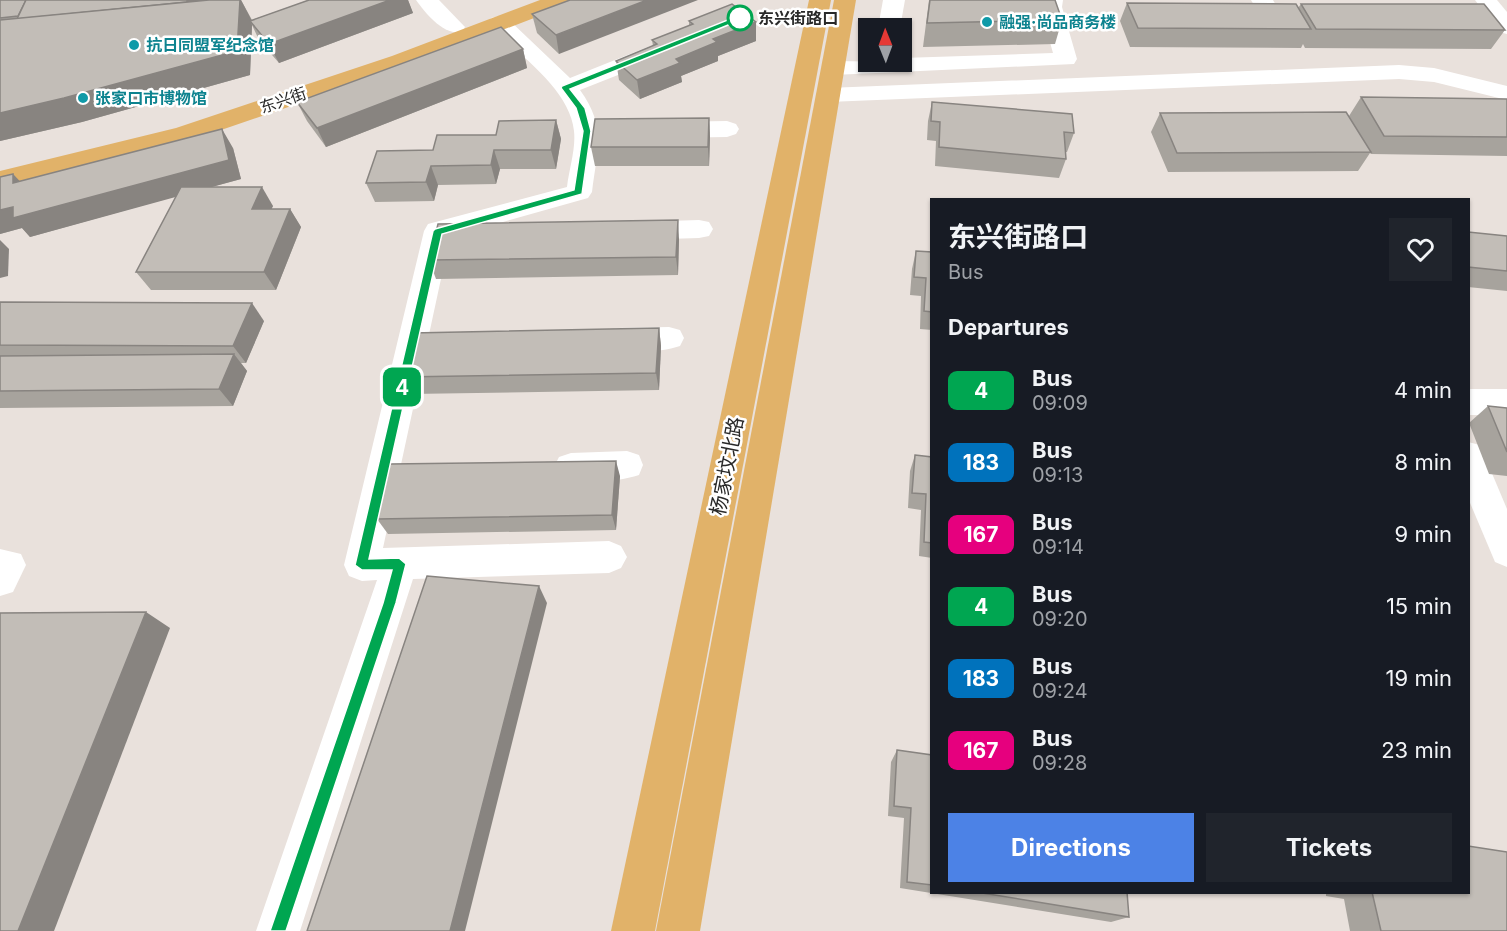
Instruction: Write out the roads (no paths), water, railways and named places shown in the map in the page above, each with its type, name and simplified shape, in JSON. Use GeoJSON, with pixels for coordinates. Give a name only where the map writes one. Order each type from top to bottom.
{"type":"FeatureCollection","features":[{"type":"Feature","properties":{"kind":"main road","name":"东兴街"},"geometry":{"type":"LineString","coordinates":[[0,180],[183,134],[389,64],[525,0]]}},
{"type":"Feature","properties":{"kind":"main road","name":"东兴街"},"geometry":{"type":"LineString","coordinates":[[0,165],[169,125],[382,54],[459,32],[499,24],[560,0]]}},
{"type":"Feature","properties":{"kind":"main road","name":"杨家坟北路"},"geometry":{"type":"LineString","coordinates":[[633,931],[820,0]]}},
{"type":"Feature","properties":{"kind":"main road","name":"杨家坟北路"},"geometry":{"type":"LineString","coordinates":[[678,931],[845,0]]}},
{"type":"Feature","properties":{"kind":"street"},"geometry":{"type":"LineString","coordinates":[[427,0],[459,32]]}},
{"type":"Feature","properties":{"kind":"street"},"geometry":{"type":"LineString","coordinates":[[891,18],[894,0]]}},
{"type":"Feature","properties":{"kind":"street"},"geometry":{"type":"LineString","coordinates":[[912,63],[1066,59],[1051,7],[1052,0]]}},
{"type":"Feature","properties":{"kind":"street"},"geometry":{"type":"LineString","coordinates":[[1486,0],[1507,27]]}},
{"type":"Feature","properties":{"kind":"street"},"geometry":{"type":"LineString","coordinates":[[1260,9],[1294,14]]}},
{"type":"Feature","properties":{"kind":"street"},"geometry":{"type":"LineString","coordinates":[[499,24],[565,88],[580,108],[585,125],[579,192],[438,231],[424,343],[383,472],[362,565],[609,557]]}},
{"type":"Feature","properties":{"kind":"street"},"geometry":{"type":"LineString","coordinates":[[565,88],[675,44]]}},
{"type":"Feature","properties":{"kind":"street"},"geometry":{"type":"LineString","coordinates":[[831,82],[859,72]]}},
{"type":"Feature","properties":{"kind":"street"},"geometry":{"type":"LineString","coordinates":[[831,82],[1399,72],[1434,75],[1507,93]]}},
{"type":"Feature","properties":{"kind":"street"},"geometry":{"type":"LineString","coordinates":[[645,130],[727,129]]}},
{"type":"Feature","properties":{"kind":"street"},"geometry":{"type":"LineString","coordinates":[[616,232],[699,229]]}},
{"type":"Feature","properties":{"kind":"street"},"geometry":{"type":"LineString","coordinates":[[437,237],[520,234]]}},
{"type":"Feature","properties":{"kind":"street"},"geometry":{"type":"LineString","coordinates":[[587,339],[669,338]]}},
{"type":"Feature","properties":{"kind":"street"},"geometry":{"type":"LineString","coordinates":[[1470,402],[1507,402]]}},
{"type":"Feature","properties":{"kind":"street"},"geometry":{"type":"LineString","coordinates":[[1470,460],[1507,550]]}},
{"type":"Feature","properties":{"kind":"street"},"geometry":{"type":"LineString","coordinates":[[545,467],[627,465]]}},
{"type":"Feature","properties":{"kind":"street"},"geometry":{"type":"LineString","coordinates":[[383,472],[418,471]]}},
{"type":"Feature","properties":{"kind":"street"},"geometry":{"type":"LineString","coordinates":[[278,931],[389,603],[399,564]]}},
{"type":"Feature","properties":{"kind":"street"},"geometry":{"type":"LineString","coordinates":[[0,565],[8,565],[0,580]]}},
{"type":"Feature","properties":{"kind":"place","name":"东兴街路口"},"geometry":{"type":"Point","coordinates":[740,18]}},
{"type":"Feature","properties":{"kind":"place","name":"融强·尚品商务楼"},"geometry":{"type":"Point","coordinates":[987,22]}},
{"type":"Feature","properties":{"kind":"place","name":"抗日同盟军纪念馆"},"geometry":{"type":"Point","coordinates":[134,45]}},
{"type":"Feature","properties":{"kind":"place","name":"张家口市博物馆"},"geometry":{"type":"Point","coordinates":[83,98]}}]}
